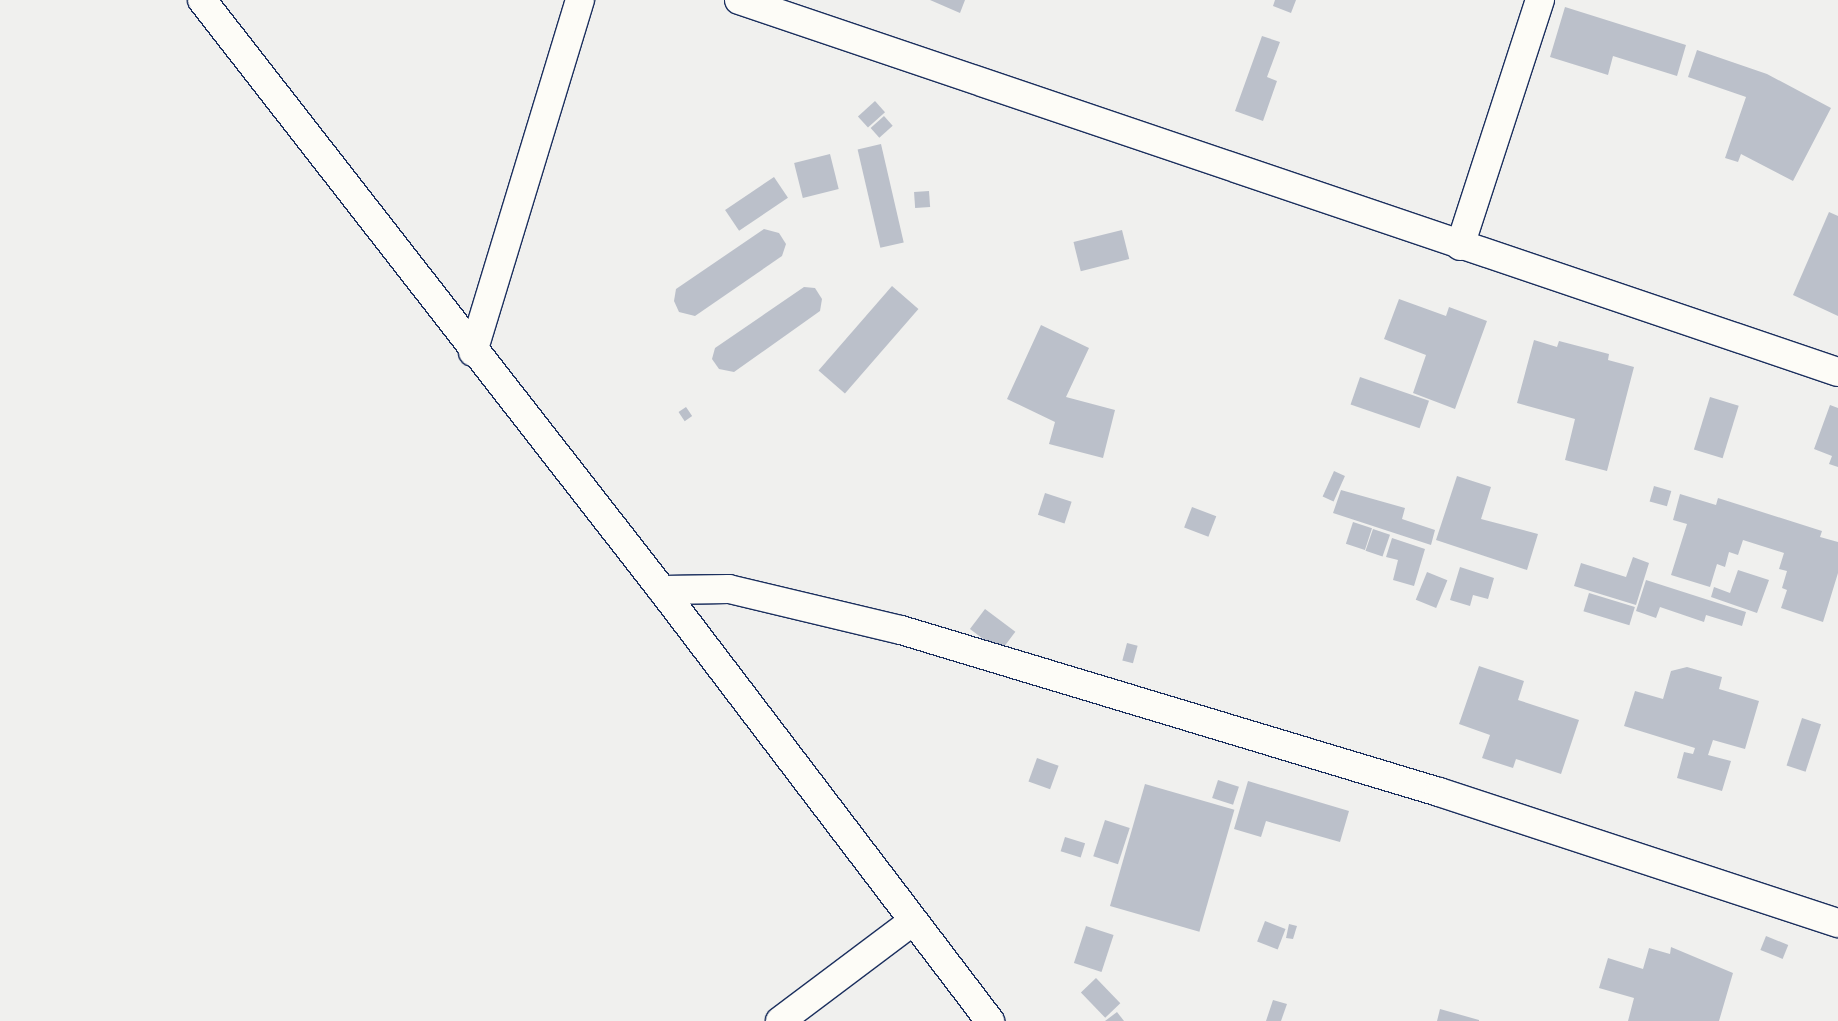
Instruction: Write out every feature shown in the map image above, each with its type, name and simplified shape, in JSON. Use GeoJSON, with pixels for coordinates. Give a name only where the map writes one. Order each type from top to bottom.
{"type":"FeatureCollection","features":[{"type":"Feature","properties":{"kind":"street"},"geometry":{"type":"LineString","coordinates":[[202,0],[473,352],[662,590],[990,1021]]}},
{"type":"Feature","properties":{"kind":"street"},"geometry":{"type":"LineString","coordinates":[[473,352],[580,0]]}},
{"type":"Feature","properties":{"kind":"street"},"geometry":{"type":"LineString","coordinates":[[739,0],[1460,246],[1838,372]]}},
{"type":"Feature","properties":{"kind":"street"},"geometry":{"type":"LineString","coordinates":[[1460,246],[1540,0]]}},
{"type":"Feature","properties":{"kind":"street"},"geometry":{"type":"LineString","coordinates":[[662,590],[729,589],[901,630],[1439,792],[1838,923]]}},
{"type":"Feature","properties":{"kind":"street"},"geometry":{"type":"LineString","coordinates":[[780,1021],[914,921]]}},
{"type":"Feature","properties":{"kind":"building"},"geometry":{"type":"Polygon","coordinates":[[[930,0],[965,0],[960,13],[930,0]]]}},
{"type":"Feature","properties":{"kind":"building"},"geometry":{"type":"Polygon","coordinates":[[[1275,0],[1296,0],[1291,13],[1273,6],[1275,0]]]}},
{"type":"Feature","properties":{"kind":"building"},"geometry":{"type":"Polygon","coordinates":[[[1565,7],[1686,45],[1677,76],[1613,56],[1608,75],[1550,57],[1565,7]]]}},
{"type":"Feature","properties":{"kind":"building"},"geometry":{"type":"Polygon","coordinates":[[[1262,36],[1280,42],[1267,77],[1277,81],[1263,121],[1235,111],[1262,36]]]}},
{"type":"Feature","properties":{"kind":"building"},"geometry":{"type":"Polygon","coordinates":[[[1697,50],[1767,74],[1831,108],[1793,181],[1741,154],[1738,162],[1725,158],[1746,97],[1688,77],[1697,50]]]}},
{"type":"Feature","properties":{"kind":"building"},"geometry":{"type":"Polygon","coordinates":[[[875,101],[885,112],[868,128],[858,116],[875,101]]]}},
{"type":"Feature","properties":{"kind":"building"},"geometry":{"type":"Polygon","coordinates":[[[884,116],[893,126],[879,138],[871,128],[884,116]]]}},
{"type":"Feature","properties":{"kind":"building"},"geometry":{"type":"Polygon","coordinates":[[[881,144],[904,242],[880,248],[858,149],[881,144]]]}},
{"type":"Feature","properties":{"kind":"building"},"geometry":{"type":"Polygon","coordinates":[[[830,154],[839,189],[803,198],[794,163],[830,154]]]}},
{"type":"Feature","properties":{"kind":"building"},"geometry":{"type":"Polygon","coordinates":[[[774,177],[788,198],[739,231],[725,210],[774,177]]]}},
{"type":"Feature","properties":{"kind":"building"},"geometry":{"type":"Polygon","coordinates":[[[929,191],[930,207],[915,208],[914,192],[929,191]]]}},
{"type":"Feature","properties":{"kind":"building"},"geometry":{"type":"Polygon","coordinates":[[[1829,212],[1838,216],[1838,316],[1793,295],[1829,212]]]}},
{"type":"Feature","properties":{"kind":"building"},"geometry":{"type":"Polygon","coordinates":[[[764,229],[779,233],[786,244],[782,256],[695,316],[679,312],[674,301],[676,289],[764,229]]]}},
{"type":"Feature","properties":{"kind":"building"},"geometry":{"type":"Polygon","coordinates":[[[1122,230],[1129,259],[1081,271],[1073,242],[1122,230]]]}},
{"type":"Feature","properties":{"kind":"building"},"geometry":{"type":"Polygon","coordinates":[[[892,286],[918,309],[845,393],[819,371],[892,286]]]}},
{"type":"Feature","properties":{"kind":"building"},"geometry":{"type":"Polygon","coordinates":[[[804,287],[815,288],[822,299],[820,311],[734,372],[719,369],[712,359],[715,348],[804,287]]]}},
{"type":"Feature","properties":{"kind":"building"},"geometry":{"type":"Polygon","coordinates":[[[1399,299],[1446,316],[1449,307],[1487,321],[1455,409],[1413,393],[1426,355],[1384,339],[1399,299]]]}},
{"type":"Feature","properties":{"kind":"building"},"geometry":{"type":"Polygon","coordinates":[[[1041,325],[1089,348],[1066,397],[1115,410],[1103,458],[1049,444],[1055,422],[1007,399],[1041,325]]]}},
{"type":"Feature","properties":{"kind":"building"},"geometry":{"type":"Polygon","coordinates":[[[1534,340],[1557,347],[1559,341],[1609,354],[1608,360],[1634,367],[1607,471],[1565,460],[1575,419],[1517,403],[1534,340]]]}},
{"type":"Feature","properties":{"kind":"building"},"geometry":{"type":"Polygon","coordinates":[[[1360,377],[1429,401],[1420,428],[1351,404],[1360,377]]]}},
{"type":"Feature","properties":{"kind":"building"},"geometry":{"type":"Polygon","coordinates":[[[1710,397],[1739,406],[1723,458],[1694,450],[1710,397]]]}},
{"type":"Feature","properties":{"kind":"building"},"geometry":{"type":"Polygon","coordinates":[[[1830,405],[1838,408],[1838,467],[1829,464],[1832,456],[1814,449],[1830,405]]]}},
{"type":"Feature","properties":{"kind":"building"},"geometry":{"type":"Polygon","coordinates":[[[686,407],[692,416],[685,421],[679,412],[686,407]]]}},
{"type":"Feature","properties":{"kind":"building"},"geometry":{"type":"Polygon","coordinates":[[[1334,471],[1345,476],[1334,501],[1323,497],[1334,471]]]}},
{"type":"Feature","properties":{"kind":"building"},"geometry":{"type":"Polygon","coordinates":[[[1457,476],[1491,487],[1481,519],[1538,534],[1527,570],[1436,540],[1457,476]]]}},
{"type":"Feature","properties":{"kind":"building"},"geometry":{"type":"Polygon","coordinates":[[[1654,486],[1671,491],[1667,506],[1650,501],[1654,486]]]}},
{"type":"Feature","properties":{"kind":"building"},"geometry":{"type":"Polygon","coordinates":[[[1341,490],[1405,508],[1402,519],[1435,530],[1431,545],[1333,513],[1341,490]]]}},
{"type":"Feature","properties":{"kind":"building"},"geometry":{"type":"Polygon","coordinates":[[[1045,493],[1072,502],[1065,524],[1038,515],[1045,493]]]}},
{"type":"Feature","properties":{"kind":"building"},"geometry":{"type":"Polygon","coordinates":[[[1680,494],[1716,505],[1718,498],[1822,531],[1820,537],[1838,542],[1838,573],[1823,622],[1781,608],[1787,590],[1782,588],[1787,571],[1779,569],[1784,553],[1743,540],[1738,555],[1729,552],[1725,567],[1717,564],[1710,587],[1671,575],[1687,524],[1673,520],[1680,494]]]}},
{"type":"Feature","properties":{"kind":"building"},"geometry":{"type":"Polygon","coordinates":[[[1192,507],[1216,516],[1208,537],[1184,528],[1192,507]]]}},
{"type":"Feature","properties":{"kind":"building"},"geometry":{"type":"Polygon","coordinates":[[[1353,522],[1372,528],[1365,550],[1346,544],[1353,522]]]}},
{"type":"Feature","properties":{"kind":"building"},"geometry":{"type":"Polygon","coordinates":[[[1373,529],[1390,535],[1383,557],[1366,551],[1373,529]]]}},
{"type":"Feature","properties":{"kind":"building"},"geometry":{"type":"Polygon","coordinates":[[[1392,538],[1425,549],[1414,586],[1393,580],[1398,560],[1386,557],[1392,538]]]}},
{"type":"Feature","properties":{"kind":"building"},"geometry":{"type":"Polygon","coordinates":[[[1633,557],[1649,563],[1636,605],[1574,586],[1581,563],[1626,577],[1633,557]]]}},
{"type":"Feature","properties":{"kind":"building"},"geometry":{"type":"Polygon","coordinates":[[[1460,567],[1494,578],[1488,599],[1473,595],[1470,606],[1450,600],[1460,567]]]}},
{"type":"Feature","properties":{"kind":"building"},"geometry":{"type":"Polygon","coordinates":[[[1738,570],[1769,580],[1757,613],[1711,597],[1714,587],[1730,593],[1738,570]]]}},
{"type":"Feature","properties":{"kind":"building"},"geometry":{"type":"Polygon","coordinates":[[[1427,572],[1447,580],[1436,608],[1416,600],[1427,572]]]}},
{"type":"Feature","properties":{"kind":"building"},"geometry":{"type":"Polygon","coordinates":[[[1646,580],[1746,612],[1742,626],[1706,615],[1704,622],[1660,607],[1656,618],[1636,611],[1646,580]]]}},
{"type":"Feature","properties":{"kind":"building"},"geometry":{"type":"Polygon","coordinates":[[[1589,593],[1635,607],[1629,625],[1583,611],[1589,593]]]}},
{"type":"Feature","properties":{"kind":"building"},"geometry":{"type":"Polygon","coordinates":[[[985,609],[1015,632],[1000,652],[970,629],[985,609]]]}},
{"type":"Feature","properties":{"kind":"building"},"geometry":{"type":"Polygon","coordinates":[[[1127,643],[1138,646],[1133,663],[1122,660],[1127,643]]]}},
{"type":"Feature","properties":{"kind":"building"},"geometry":{"type":"Polygon","coordinates":[[[1479,666],[1524,681],[1518,700],[1579,720],[1561,774],[1516,759],[1513,768],[1482,758],[1490,735],[1459,724],[1479,666]]]}},
{"type":"Feature","properties":{"kind":"building"},"geometry":{"type":"Polygon","coordinates":[[[1687,667],[1722,677],[1719,689],[1759,701],[1745,749],[1713,740],[1708,755],[1731,761],[1722,791],[1677,778],[1684,752],[1693,754],[1695,748],[1624,726],[1635,691],[1663,699],[1671,671],[1687,667]]]}},
{"type":"Feature","properties":{"kind":"building"},"geometry":{"type":"Polygon","coordinates":[[[1802,718],[1821,724],[1806,772],[1787,766],[1802,718]]]}},
{"type":"Feature","properties":{"kind":"building"},"geometry":{"type":"Polygon","coordinates":[[[1037,758],[1059,766],[1050,789],[1028,781],[1037,758]]]}},
{"type":"Feature","properties":{"kind":"building"},"geometry":{"type":"Polygon","coordinates":[[[1218,780],[1239,787],[1233,805],[1212,798],[1218,780]]]}},
{"type":"Feature","properties":{"kind":"building"},"geometry":{"type":"Polygon","coordinates":[[[1248,781],[1349,811],[1340,842],[1266,821],[1261,837],[1234,829],[1248,781]]]}},
{"type":"Feature","properties":{"kind":"building"},"geometry":{"type":"Polygon","coordinates":[[[1145,784],[1234,810],[1199,932],[1110,906],[1145,784]]]}},
{"type":"Feature","properties":{"kind":"building"},"geometry":{"type":"Polygon","coordinates":[[[1105,820],[1130,828],[1118,864],[1093,856],[1105,820]]]}},
{"type":"Feature","properties":{"kind":"building"},"geometry":{"type":"Polygon","coordinates":[[[1065,837],[1085,843],[1081,857],[1061,851],[1065,837]]]}},
{"type":"Feature","properties":{"kind":"building"},"geometry":{"type":"Polygon","coordinates":[[[1265,921],[1286,929],[1278,949],[1257,942],[1265,921]]]}},
{"type":"Feature","properties":{"kind":"building"},"geometry":{"type":"Polygon","coordinates":[[[1289,924],[1297,926],[1293,939],[1286,938],[1289,924]]]}},
{"type":"Feature","properties":{"kind":"building"},"geometry":{"type":"Polygon","coordinates":[[[1086,926],[1114,935],[1102,972],[1074,963],[1086,926]]]}},
{"type":"Feature","properties":{"kind":"building"},"geometry":{"type":"Polygon","coordinates":[[[1766,936],[1788,945],[1783,959],[1760,950],[1766,936]]]}},
{"type":"Feature","properties":{"kind":"building"},"geometry":{"type":"Polygon","coordinates":[[[1671,947],[1733,973],[1719,1021],[1628,1021],[1634,998],[1599,988],[1608,958],[1643,969],[1649,948],[1670,954],[1671,947]]]}},
{"type":"Feature","properties":{"kind":"building"},"geometry":{"type":"Polygon","coordinates":[[[1096,978],[1120,1003],[1105,1018],[1081,993],[1096,978]]]}},
{"type":"Feature","properties":{"kind":"building"},"geometry":{"type":"Polygon","coordinates":[[[1273,1000],[1287,1004],[1281,1021],[1266,1021],[1273,1000]]]}},
{"type":"Feature","properties":{"kind":"building"},"geometry":{"type":"Polygon","coordinates":[[[1440,1009],[1479,1020],[1479,1021],[1437,1021],[1440,1009]]]}},
{"type":"Feature","properties":{"kind":"building"},"geometry":{"type":"Polygon","coordinates":[[[1117,1012],[1124,1021],[1105,1021],[1117,1012]]]}}]}
